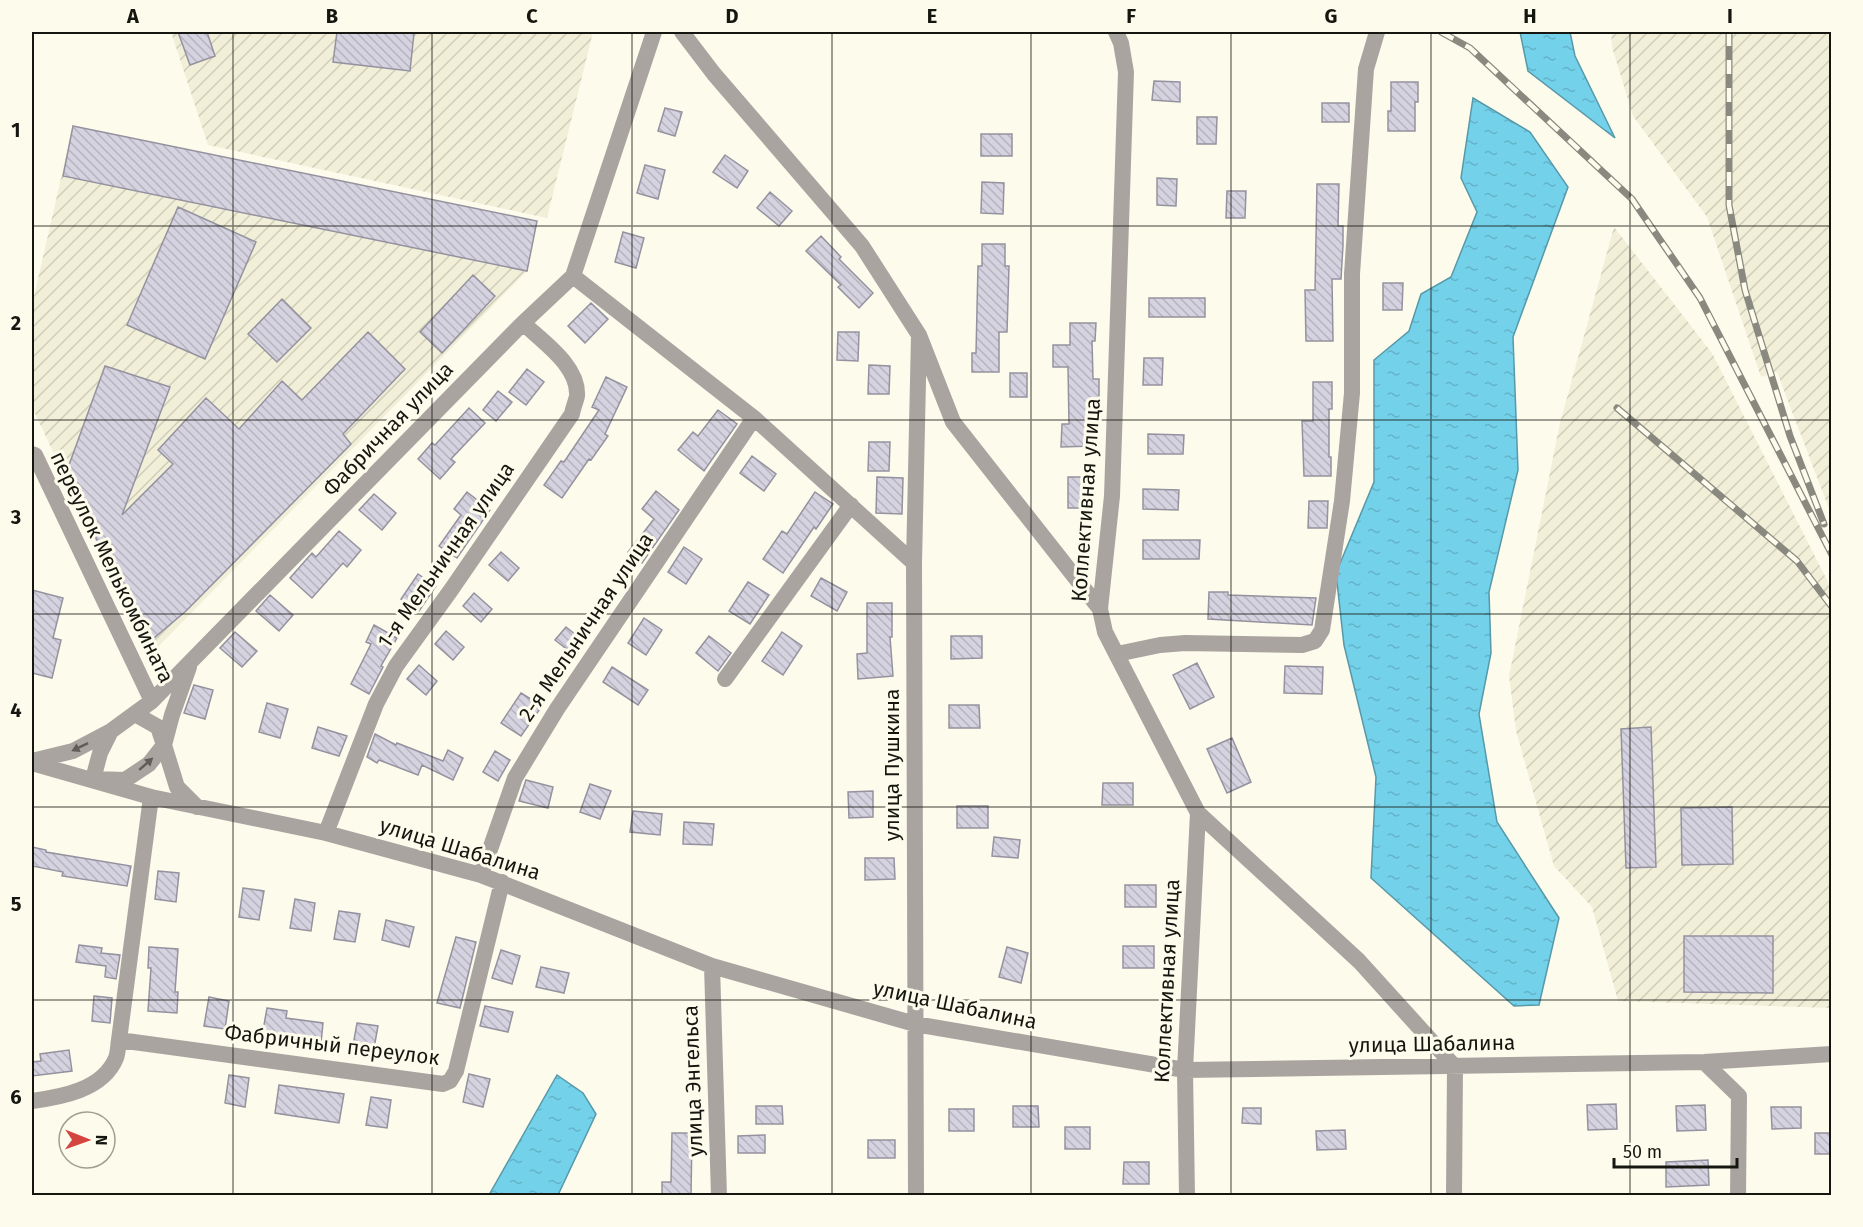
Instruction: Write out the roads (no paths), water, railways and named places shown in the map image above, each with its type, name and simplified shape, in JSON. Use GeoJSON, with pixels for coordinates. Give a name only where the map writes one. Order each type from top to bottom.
{"type":"FeatureCollection","features":[{"type":"Feature","properties":{"kind":"street","name":"Фабричная улица"},"geometry":{"type":"LineString","coordinates":[[32,762],[73,751],[111,731],[152,701],[523,323],[573,276],[654,32]]}},
{"type":"Feature","properties":{"kind":"street"},"geometry":{"type":"LineString","coordinates":[[682,32],[714,74],[862,246],[920,334],[953,422],[1100,609]]}},
{"type":"Feature","properties":{"kind":"street","name":"Коллективная улица"},"geometry":{"type":"LineString","coordinates":[[1116,32],[1121,43],[1126,72],[1112,496],[1100,609],[1105,632],[1198,813],[1185,1070],[1187,1196]]}},
{"type":"Feature","properties":{"kind":"street"},"geometry":{"type":"LineString","coordinates":[[1117,654],[1160,645],[1185,643],[1302,645],[1315,641],[1322,630],[1344,477],[1352,393],[1352,274],[1365,80],[1377,32]]}},
{"type":"Feature","properties":{"kind":"street"},"geometry":{"type":"LineString","coordinates":[[573,276],[754,418],[914,563]]}},
{"type":"Feature","properties":{"kind":"street","name":"1-я Мельничная улица"},"geometry":{"type":"LineString","coordinates":[[326,833],[376,704],[396,666],[572,414],[577,396],[576,380],[570,367],[523,323]]}},
{"type":"Feature","properties":{"kind":"street","name":"улица Пушкина"},"geometry":{"type":"LineString","coordinates":[[916,1196],[914,563],[920,334]]}},
{"type":"Feature","properties":{"kind":"street","name":"2-я Мельничная улица"},"geometry":{"type":"LineString","coordinates":[[481,875],[515,778],[557,709],[754,418]]}},
{"type":"Feature","properties":{"kind":"street","name":"переулок Мелькомбината"},"geometry":{"type":"LineString","coordinates":[[33,451],[152,701]]}},
{"type":"Feature","properties":{"kind":"street"},"geometry":{"type":"LineString","coordinates":[[725,680],[850,505]]}},
{"type":"Feature","properties":{"kind":"street"},"geometry":{"type":"LineString","coordinates":[[111,731],[100,753],[93,779],[125,780],[148,764],[164,745],[191,661]]}},
{"type":"Feature","properties":{"kind":"street"},"geometry":{"type":"LineString","coordinates":[[135,714],[158,727],[177,787],[197,807]]}},
{"type":"Feature","properties":{"kind":"street","name":"улица Шабалина"},"geometry":{"type":"LineString","coordinates":[[32,762],[151,797],[326,833],[481,875],[712,966],[915,1024],[1185,1070],[1704,1062],[1832,1054]]}},
{"type":"Feature","properties":{"kind":"street"},"geometry":{"type":"LineString","coordinates":[[32,1101],[72,1093],[91,1085],[107,1071],[116,1058],[151,797]]}},
{"type":"Feature","properties":{"kind":"street"},"geometry":{"type":"LineString","coordinates":[[1198,813],[1359,961],[1455,1067],[1454,1196]]}},
{"type":"Feature","properties":{"kind":"street","name":"Фабричный переулок"},"geometry":{"type":"LineString","coordinates":[[119,1040],[443,1084],[450,1081],[456,1071],[501,882]]}},
{"type":"Feature","properties":{"kind":"street","name":"улица Энгельса"},"geometry":{"type":"LineString","coordinates":[[712,966],[719,1196]]}},
{"type":"Feature","properties":{"kind":"street"},"geometry":{"type":"LineString","coordinates":[[1704,1062],[1739,1096],[1738,1196]]}},
{"type":"Feature","properties":{"kind":"water"},"geometry":{"type":"Polygon","coordinates":[[[1520,32],[1570,32],[1575,56],[1615,138],[1528,71],[1520,32]]]}},
{"type":"Feature","properties":{"kind":"water"},"geometry":{"type":"Polygon","coordinates":[[[1473,98],[1530,132],[1568,187],[1513,337],[1518,470],[1489,592],[1491,653],[1479,714],[1497,822],[1559,918],[1539,1005],[1514,1006],[1371,878],[1376,777],[1344,645],[1336,573],[1374,482],[1374,360],[1409,331],[1421,294],[1451,277],[1477,212],[1461,178],[1473,98]]]}},
{"type":"Feature","properties":{"kind":"water"},"geometry":{"type":"Polygon","coordinates":[[[557,1075],[583,1093],[596,1114],[558,1195],[489,1195],[557,1075]]]}},
{"type":"Feature","properties":{"kind":"railway"},"geometry":{"type":"LineString","coordinates":[[1441,32],[1470,48],[1632,199],[1700,298],[1832,555]]}},
{"type":"Feature","properties":{"kind":"railway"},"geometry":{"type":"LineString","coordinates":[[1729,32],[1729,205],[1745,290],[1790,436],[1824,524]]}},
{"type":"Feature","properties":{"kind":"railway"},"geometry":{"type":"LineString","coordinates":[[1617,408],[1797,561],[1832,607]]}}]}
